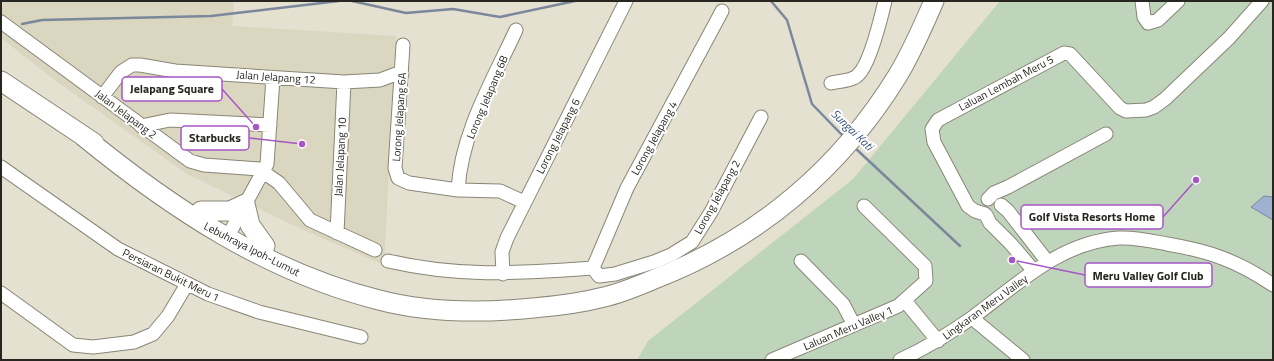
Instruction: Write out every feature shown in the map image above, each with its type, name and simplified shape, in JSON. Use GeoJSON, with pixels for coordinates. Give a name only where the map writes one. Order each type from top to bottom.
{"type":"FeatureCollection","features":[{"type":"Feature","properties":{"kind":"highway","name":"Lebuhraya Ipoh-Lumut"},"geometry":{"type":"LineString","coordinates":[[1,81],[83,136],[201,211],[230,233],[286,268],[326,284],[402,306],[474,311],[519,310],[581,302],[634,287],[700,259],[751,230],[792,200],[833,161],[865,123],[899,74],[915,44],[934,1]]}},
{"type":"Feature","properties":{"kind":"highway","name":"Lebuhraya Ipoh-Lumut"},"geometry":{"type":"LineString","coordinates":[[83,136],[170,204],[230,233],[358,284],[403,295],[428,298],[496,301],[547,299],[634,287]]}},
{"type":"Feature","properties":{"kind":"highway"},"geometry":{"type":"LineString","coordinates":[[201,211],[230,211],[245,204],[250,226],[265,246]]}},
{"type":"Feature","properties":{"kind":"street","name":"Lorong Jelapang 6"},"geometry":{"type":"LineString","coordinates":[[503,274],[502,252],[524,202],[626,1]]}},
{"type":"Feature","properties":{"kind":"street"},"geometry":{"type":"LineString","coordinates":[[831,83],[852,78],[860,72],[877,31],[885,1]]}},
{"type":"Feature","properties":{"kind":"street"},"geometry":{"type":"LineString","coordinates":[[1142,1],[1144,18],[1148,23],[1158,20],[1178,1]]}},
{"type":"Feature","properties":{"kind":"street","name":"Laluan Lembah Meru 5"},"geometry":{"type":"LineString","coordinates":[[1034,271],[1018,251],[990,223],[985,214],[979,213],[971,208],[932,138],[932,129],[934,124],[943,117],[1064,53],[1070,54],[1120,108],[1126,111],[1150,109],[1165,99],[1229,38],[1262,1]]}},
{"type":"Feature","properties":{"kind":"street","name":"Lorong Jelapang 4"},"geometry":{"type":"LineString","coordinates":[[593,268],[627,188],[722,11]]}},
{"type":"Feature","properties":{"kind":"street","name":"Jalan Jelapang 2"},"geometry":{"type":"LineString","coordinates":[[1,22],[190,161],[196,164],[253,168],[264,171]]}},
{"type":"Feature","properties":{"kind":"street","name":"Lorong Jelapang 6B"},"geometry":{"type":"LineString","coordinates":[[458,190],[461,165],[476,118],[516,30]]}},
{"type":"Feature","properties":{"kind":"street","name":"Lorong Jelapang 6A"},"geometry":{"type":"LineString","coordinates":[[403,45],[395,168],[398,178],[409,183],[458,190],[500,191],[524,202]]}},
{"type":"Feature","properties":{"kind":"street","name":"Jalan Jelapang 12"},"geometry":{"type":"LineString","coordinates":[[102,97],[121,72],[132,65],[149,65],[175,71],[344,82],[380,80],[396,74],[402,74]]}},
{"type":"Feature","properties":{"kind":"street"},"geometry":{"type":"LineString","coordinates":[[230,233],[264,171],[268,157],[273,78]]}},
{"type":"Feature","properties":{"kind":"street","name":"Jalan Jelapang 10"},"geometry":{"type":"LineString","coordinates":[[337,233],[344,82]]}},
{"type":"Feature","properties":{"kind":"street","name":"Lorong Jelapang 2"},"geometry":{"type":"LineString","coordinates":[[593,268],[599,276],[615,274],[671,255],[692,242],[710,212],[761,116]]}},
{"type":"Feature","properties":{"kind":"street"},"geometry":{"type":"LineString","coordinates":[[141,126],[170,120],[270,125]]}},
{"type":"Feature","properties":{"kind":"street"},"geometry":{"type":"LineString","coordinates":[[1008,187],[1001,204],[1001,211],[997,216],[991,217],[985,214],[982,207],[987,199],[994,193],[1008,187],[1106,134]]}},
{"type":"Feature","properties":{"kind":"street","name":"Persiaran Bukit Meru 1"},"geometry":{"type":"LineString","coordinates":[[1,167],[118,249],[208,294],[259,312],[361,337]]}},
{"type":"Feature","properties":{"kind":"street"},"geometry":{"type":"LineString","coordinates":[[264,171],[279,183],[310,220],[374,250]]}},
{"type":"Feature","properties":{"kind":"street"},"geometry":{"type":"LineString","coordinates":[[964,196],[975,202],[987,199],[996,199],[1047,261]]}},
{"type":"Feature","properties":{"kind":"street","name":"Laluan Meru Valley 1"},"geometry":{"type":"LineString","coordinates":[[772,360],[898,306],[926,281],[925,266],[864,206]]}},
{"type":"Feature","properties":{"kind":"street","name":"Lingkaran Meru Valley"},"geometry":{"type":"LineString","coordinates":[[900,360],[938,341],[972,318],[1047,261],[1084,246],[1108,240],[1128,238],[1207,251],[1242,265],[1273,285]]}},
{"type":"Feature","properties":{"kind":"street"},"geometry":{"type":"LineString","coordinates":[[1018,251],[1031,240]]}},
{"type":"Feature","properties":{"kind":"street"},"geometry":{"type":"LineString","coordinates":[[388,261],[454,273],[503,274],[593,268]]}},
{"type":"Feature","properties":{"kind":"street"},"geometry":{"type":"LineString","coordinates":[[801,261],[843,304],[854,325]]}},
{"type":"Feature","properties":{"kind":"street"},"geometry":{"type":"LineString","coordinates":[[1,292],[73,346],[93,348],[134,342],[153,334],[168,316],[187,284]]}},
{"type":"Feature","properties":{"kind":"street"},"geometry":{"type":"LineString","coordinates":[[905,301],[938,341]]}},
{"type":"Feature","properties":{"kind":"street"},"geometry":{"type":"LineString","coordinates":[[972,318],[1023,360]]}},
{"type":"Feature","properties":{"kind":"shaded area"},"geometry":{"type":"Polygon","coordinates":[[[1,1],[234,1],[232,26],[396,36],[384,265],[299,228],[187,174],[56,81],[1,38],[1,1]]]}},
{"type":"Feature","properties":{"kind":"green space"},"geometry":{"type":"Polygon","coordinates":[[[1000,1],[1273,1],[1273,360],[637,360],[648,341],[853,179],[1000,1]]]}},
{"type":"Feature","properties":{"kind":"water"},"geometry":{"type":"Polygon","coordinates":[[[1264,196],[1273,197],[1273,220],[1251,207],[1264,196]]]}},
{"type":"Feature","properties":{"kind":"waterway","name":"Sungai Kati"},"geometry":{"type":"LineString","coordinates":[[22,24],[42,20],[211,16],[339,1]]}},
{"type":"Feature","properties":{"kind":"waterway","name":"Sungai Kati"},"geometry":{"type":"LineString","coordinates":[[352,1],[406,13],[453,9],[500,17],[575,1]]}},
{"type":"Feature","properties":{"kind":"waterway","name":"Sungai Kati"},"geometry":{"type":"LineString","coordinates":[[771,1],[787,20],[812,104],[843,136]]}},
{"type":"Feature","properties":{"kind":"waterway","name":"Sungai Kati"},"geometry":{"type":"LineString","coordinates":[[854,147],[960,246]]}},
{"type":"Feature","properties":{"kind":"place","name":"Jelapang Square"},"geometry":{"type":"Point","coordinates":[256,127]}},
{"type":"Feature","properties":{"kind":"place","name":"Starbucks"},"geometry":{"type":"Point","coordinates":[302,144]}},
{"type":"Feature","properties":{"kind":"place","name":"Golf Vista Resorts Home"},"geometry":{"type":"Point","coordinates":[1196,180]}},
{"type":"Feature","properties":{"kind":"place","name":"Meru Valley Golf Club"},"geometry":{"type":"Point","coordinates":[1012,260]}}]}
